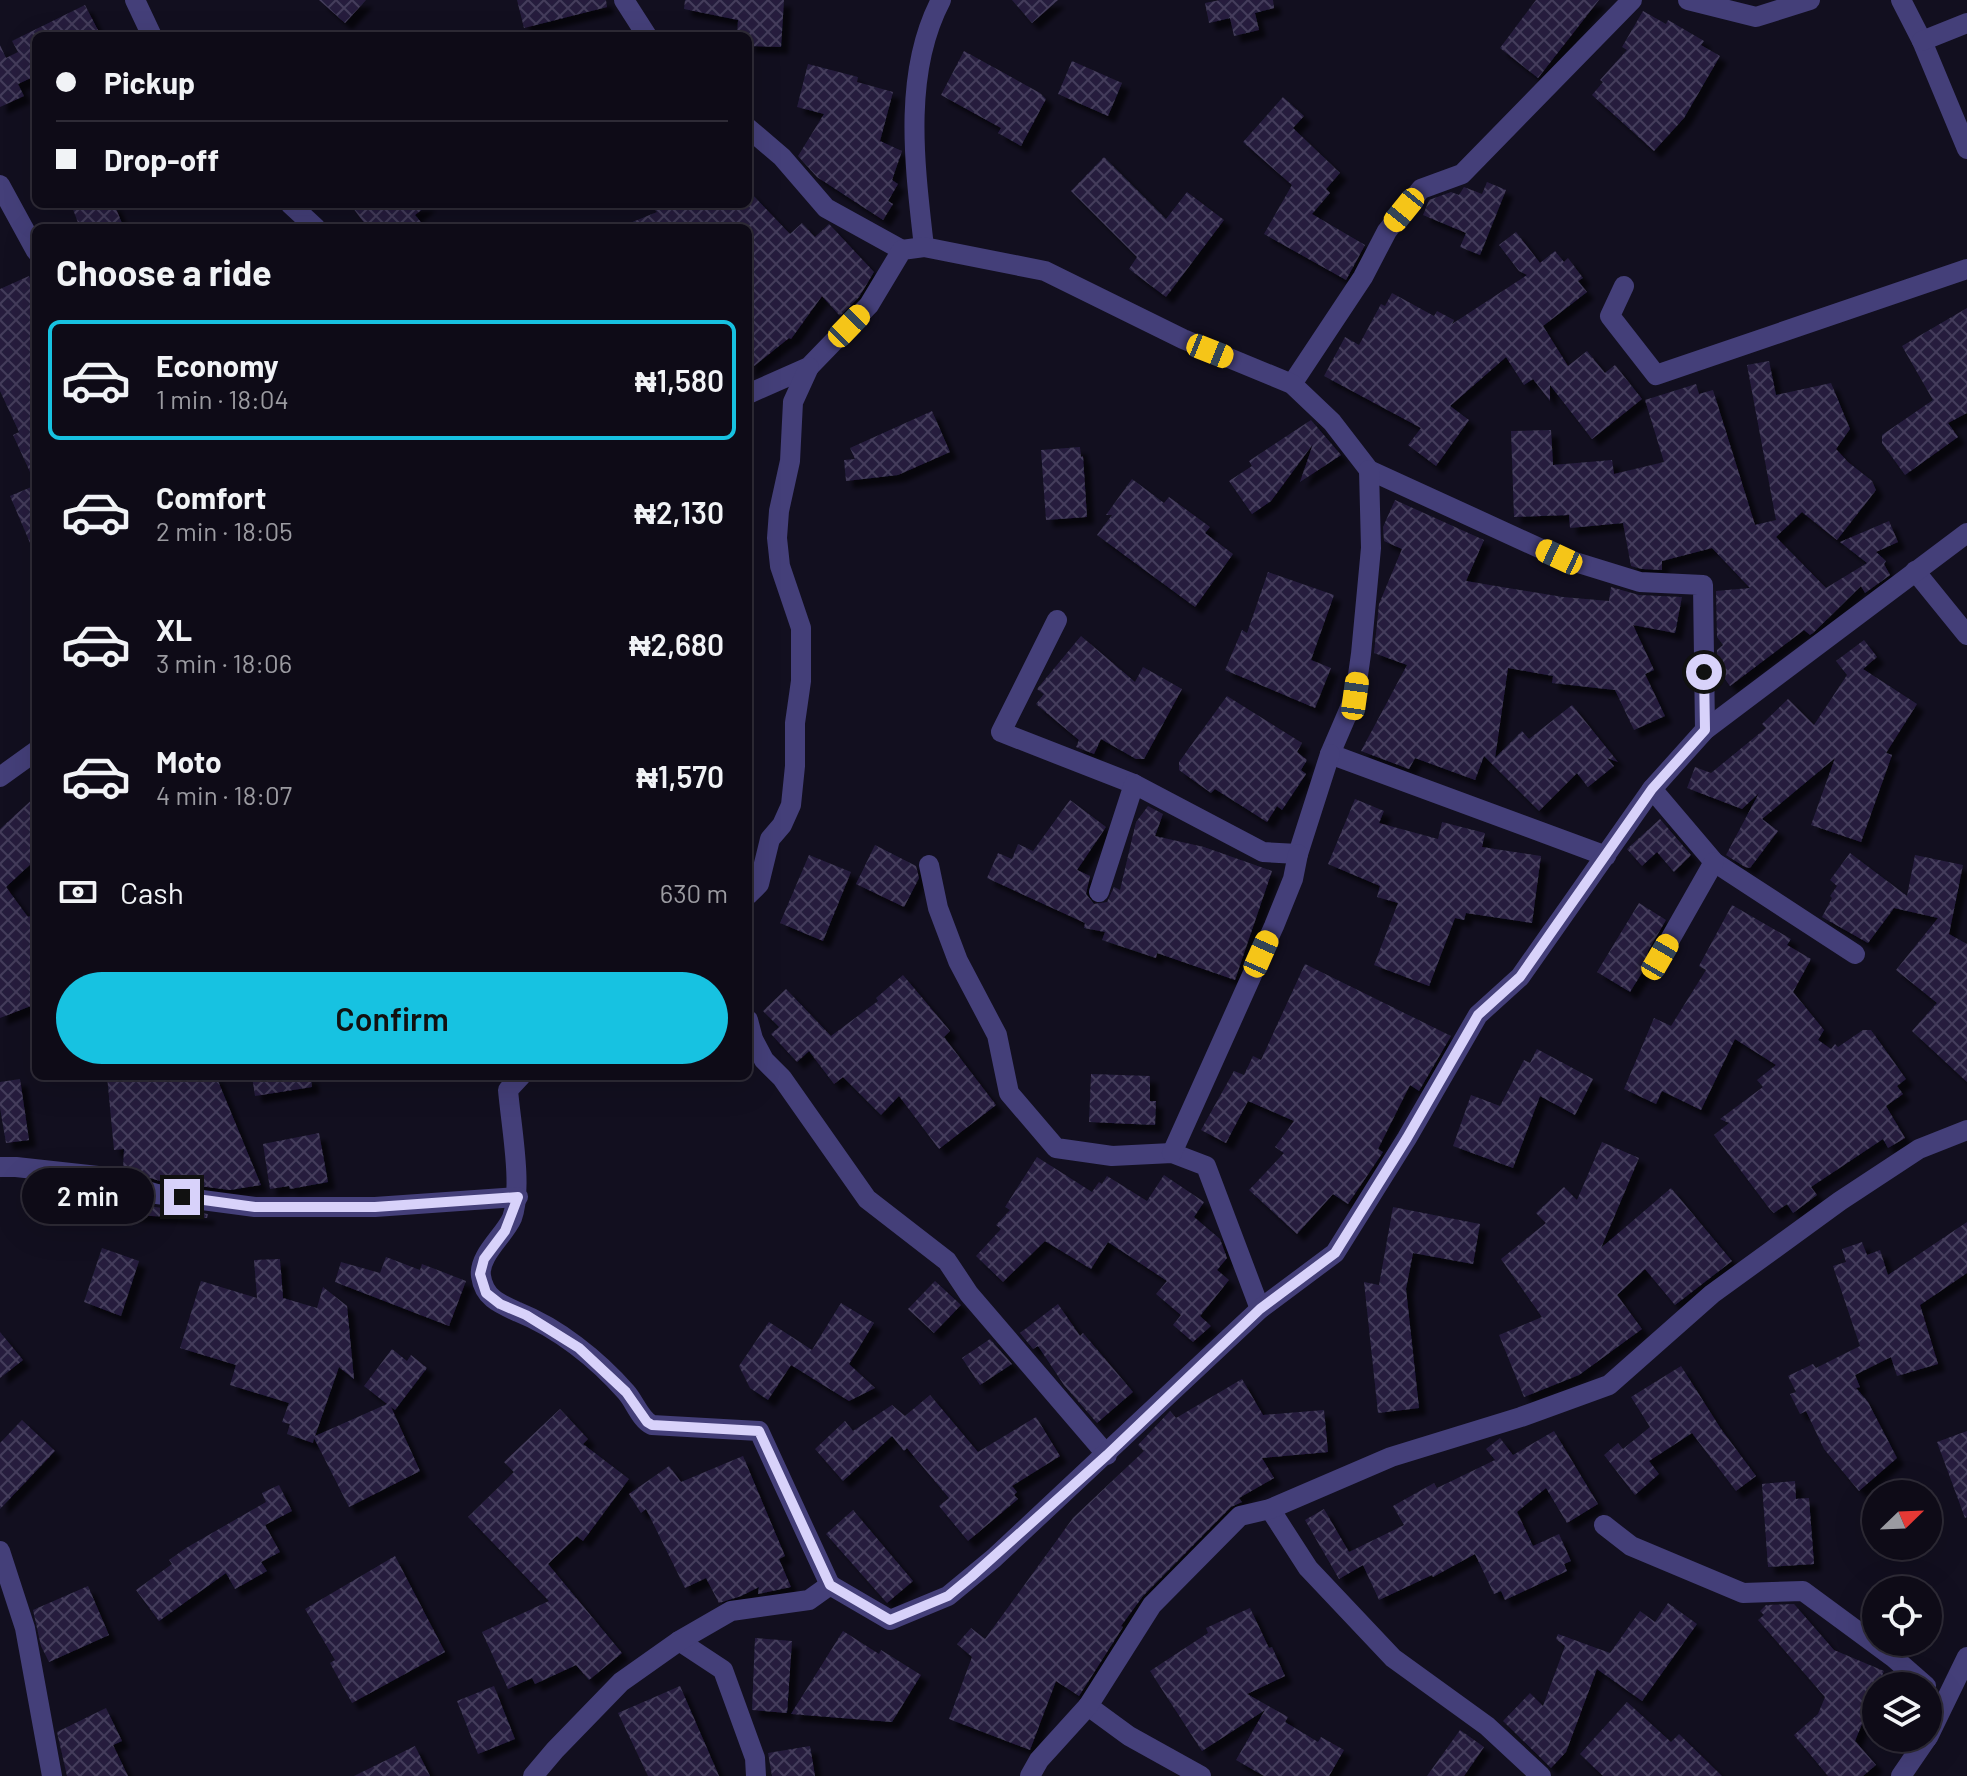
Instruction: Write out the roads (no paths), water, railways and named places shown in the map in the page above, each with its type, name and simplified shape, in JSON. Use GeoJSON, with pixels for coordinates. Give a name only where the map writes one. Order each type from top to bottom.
{"type":"FeatureCollection","features":[{"type":"Feature","properties":{"kind":"street"},"geometry":{"type":"LineString","coordinates":[[135,0],[150,32]]}},
{"type":"Feature","properties":{"kind":"street"},"geometry":{"type":"LineString","coordinates":[[624,0],[644,32]]}},
{"type":"Feature","properties":{"kind":"street"},"geometry":{"type":"LineString","coordinates":[[924,247],[916,176],[916,90],[929,25],[941,0]]}},
{"type":"Feature","properties":{"kind":"street"},"geometry":{"type":"LineString","coordinates":[[1292,384],[1363,277],[1387,231],[1421,189],[1462,174],[1632,0]]}},
{"type":"Feature","properties":{"kind":"street"},"geometry":{"type":"LineString","coordinates":[[1688,0],[1756,17],[1810,0]]}},
{"type":"Feature","properties":{"kind":"street"},"geometry":{"type":"LineString","coordinates":[[1901,0],[1922,41],[1967,149]]}},
{"type":"Feature","properties":{"kind":"street"},"geometry":{"type":"LineString","coordinates":[[1922,41],[1967,23]]}},
{"type":"Feature","properties":{"kind":"street"},"geometry":{"type":"LineString","coordinates":[[752,131],[782,157],[826,208],[902,250],[924,247],[1045,271],[1183,339],[1292,384],[1332,422],[1369,470],[1559,557],[1640,582],[1703,585],[1705,730]]}},
{"type":"Feature","properties":{"kind":"street"},"geometry":{"type":"LineString","coordinates":[[0,185],[32,244]]}},
{"type":"Feature","properties":{"kind":"street"},"geometry":{"type":"LineString","coordinates":[[294,208],[312,224]]}},
{"type":"Feature","properties":{"kind":"street"},"geometry":{"type":"LineString","coordinates":[[752,891],[759,884],[770,839],[782,825],[791,805],[795,766],[801,628],[780,566],[777,538],[779,511],[790,461],[793,402],[809,367],[869,305],[902,250]]}},
{"type":"Feature","properties":{"kind":"street"},"geometry":{"type":"LineString","coordinates":[[1624,286],[1610,316],[1656,375],[1967,269]]}},
{"type":"Feature","properties":{"kind":"street"},"geometry":{"type":"LineString","coordinates":[[752,392],[809,367]]}},
{"type":"Feature","properties":{"kind":"street"},"geometry":{"type":"LineString","coordinates":[[1172,1153],[1293,879],[1330,754],[1355,696],[1371,548],[1369,470]]}},
{"type":"Feature","properties":{"kind":"street"},"geometry":{"type":"LineString","coordinates":[[517,1080],[508,1090],[518,1197],[505,1231],[484,1259],[480,1274],[486,1293],[579,1348],[626,1392],[652,1425],[759,1431],[830,1585],[890,1620],[948,1596],[1107,1455],[1260,1309],[1335,1253],[1407,1138],[1478,1015],[1520,977],[1652,789],[1705,730],[1967,533]]}},
{"type":"Feature","properties":{"kind":"street"},"geometry":{"type":"LineString","coordinates":[[1915,571],[1967,635]]}},
{"type":"Feature","properties":{"kind":"street"},"geometry":{"type":"LineString","coordinates":[[1057,620],[1001,732],[1134,784],[1263,852],[1298,854]]}},
{"type":"Feature","properties":{"kind":"street"},"geometry":{"type":"LineString","coordinates":[[0,777],[32,754]]}},
{"type":"Feature","properties":{"kind":"street"},"geometry":{"type":"LineString","coordinates":[[1330,754],[1606,856]]}},
{"type":"Feature","properties":{"kind":"street"},"geometry":{"type":"LineString","coordinates":[[1099,892],[1134,784]]}},
{"type":"Feature","properties":{"kind":"street"},"geometry":{"type":"LineString","coordinates":[[1652,789],[1714,862],[1855,954]]}},
{"type":"Feature","properties":{"kind":"street"},"geometry":{"type":"LineString","coordinates":[[1660,957],[1714,862]]}},
{"type":"Feature","properties":{"kind":"street"},"geometry":{"type":"LineString","coordinates":[[929,865],[938,908],[958,961],[997,1035],[1009,1093],[1056,1148],[1112,1156],[1172,1153],[1206,1166],[1260,1309]]}},
{"type":"Feature","properties":{"kind":"street"},"geometry":{"type":"LineString","coordinates":[[752,1035],[764,1060],[782,1078],[867,1199],[947,1261],[969,1294],[1107,1455]]}},
{"type":"Feature","properties":{"kind":"street"},"geometry":{"type":"LineString","coordinates":[[1030,1776],[1039,1760],[1088,1706],[1152,1605],[1240,1516],[1270,1509],[1391,1457],[1521,1417],[1609,1385],[1712,1294],[1840,1201],[1919,1149],[1967,1130]]}},
{"type":"Feature","properties":{"kind":"street"},"geometry":{"type":"LineString","coordinates":[[0,1167],[98,1176],[157,1194],[255,1207],[375,1207],[518,1197]]}},
{"type":"Feature","properties":{"kind":"street"},"geometry":{"type":"LineString","coordinates":[[1270,1509],[1308,1568],[1393,1658],[1487,1726],[1541,1776]]}},
{"type":"Feature","properties":{"kind":"street"},"geometry":{"type":"LineString","coordinates":[[1604,1525],[1631,1546],[1743,1593],[1803,1591],[1910,1672]]}},
{"type":"Feature","properties":{"kind":"street"},"geometry":{"type":"LineString","coordinates":[[0,1551],[25,1628],[52,1776]]}},
{"type":"Feature","properties":{"kind":"street"},"geometry":{"type":"LineString","coordinates":[[533,1776],[621,1682],[679,1641],[731,1611],[809,1600],[830,1585]]}},
{"type":"Feature","properties":{"kind":"street"},"geometry":{"type":"LineString","coordinates":[[679,1641],[723,1670],[755,1758],[756,1776]]}},
{"type":"Feature","properties":{"kind":"street"},"geometry":{"type":"LineString","coordinates":[[1942,1711],[1967,1657]]}},
{"type":"Feature","properties":{"kind":"street"},"geometry":{"type":"LineString","coordinates":[[1942,1700],[1946,1704]]}},
{"type":"Feature","properties":{"kind":"street"},"geometry":{"type":"LineString","coordinates":[[1088,1706],[1129,1736],[1201,1776]]}},
{"type":"Feature","properties":{"kind":"street"},"geometry":{"type":"LineString","coordinates":[[1901,1776],[1918,1752]]}}]}
